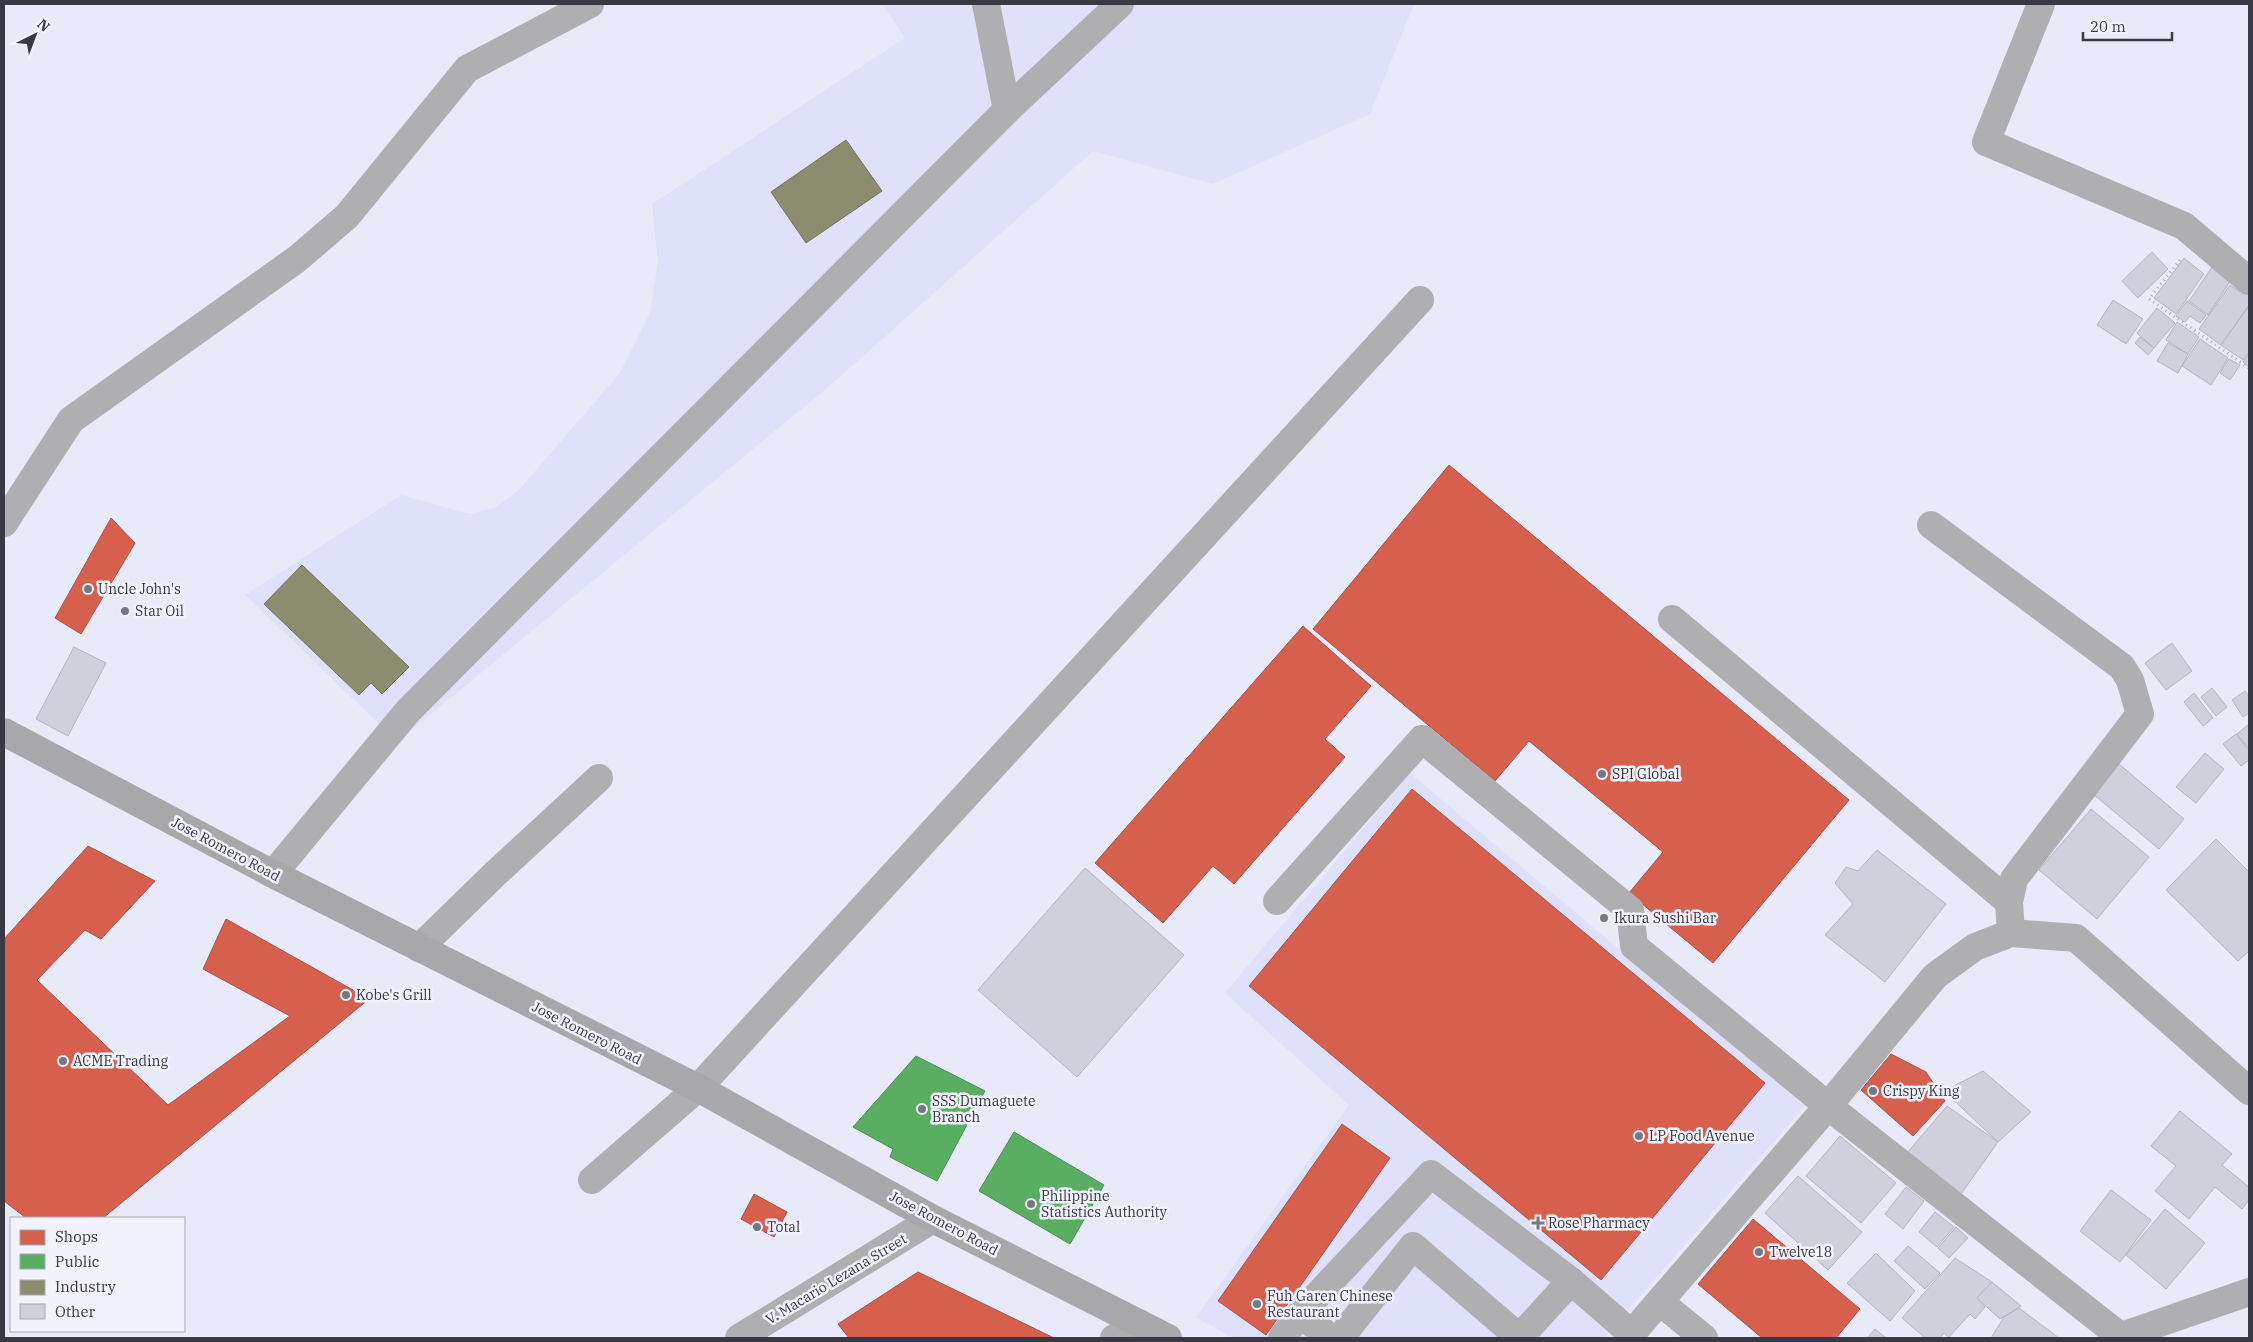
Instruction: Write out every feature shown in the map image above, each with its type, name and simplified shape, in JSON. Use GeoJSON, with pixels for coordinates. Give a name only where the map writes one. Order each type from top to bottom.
{"type":"FeatureCollection","features":[{"type":"Feature","properties":{"kind":"main road","name":"Jose Romero Road"},"geometry":{"type":"LineString","coordinates":[[4,732],[272,874],[698,1088],[933,1220],[1168,1338]]}},
{"type":"Feature","properties":{"kind":"street"},"geometry":{"type":"LineString","coordinates":[[4,524],[71,420],[297,258],[348,216],[467,69],[590,4]]}},
{"type":"Feature","properties":{"kind":"street"},"geometry":{"type":"LineString","coordinates":[[986,4],[1007,110]]}},
{"type":"Feature","properties":{"kind":"street"},"geometry":{"type":"LineString","coordinates":[[272,874],[408,711],[1007,110],[1120,4]]}},
{"type":"Feature","properties":{"kind":"street"},"geometry":{"type":"LineString","coordinates":[[2040,4],[1986,142],[2184,226],[2249,281]]}},
{"type":"Feature","properties":{"kind":"street"},"geometry":{"type":"LineString","coordinates":[[592,1180],[698,1088],[1420,300]]}},
{"type":"Feature","properties":{"kind":"street"},"geometry":{"type":"LineString","coordinates":[[1931,525],[2122,667],[2130,680],[2140,714],[2014,879],[2009,902],[2012,933]]}},
{"type":"Feature","properties":{"kind":"street"},"geometry":{"type":"LineString","coordinates":[[1672,620],[2009,902]]}},
{"type":"Feature","properties":{"kind":"street"},"geometry":{"type":"LineString","coordinates":[[1276,900],[1422,738],[1630,910],[1634,946],[1828,1106],[2118,1337],[2249,1292]]}},
{"type":"Feature","properties":{"kind":"street"},"geometry":{"type":"LineString","coordinates":[[419,948],[503,866],[599,778]]}},
{"type":"Feature","properties":{"kind":"street"},"geometry":{"type":"LineString","coordinates":[[1282,1338],[1300,1314],[1431,1174],[1570,1281],[1630,1336],[1828,1106],[1935,976],[1975,947],[2012,933],[2076,938],[2249,1091]]}},
{"type":"Feature","properties":{"kind":"street","name":"V. Macario Lezana Street"},"geometry":{"type":"LineString","coordinates":[[739,1338],[933,1220]]}},
{"type":"Feature","properties":{"kind":"street"},"geometry":{"type":"LineString","coordinates":[[1340,1338],[1413,1246],[1520,1338],[1570,1281]]}},
{"type":"Feature","properties":{"kind":"street"},"geometry":{"type":"LineString","coordinates":[[1660,1302],[1704,1338]]}},
{"type":"Feature","properties":{"kind":"street"},"geometry":{"type":"LineString","coordinates":[[1300,1314],[1331,1338]]}},
{"type":"Feature","properties":{"kind":"street"},"geometry":{"type":"LineString","coordinates":[[1114,1338],[1139,1322]]}},
{"type":"Feature","properties":{"kind":"path"},"geometry":{"type":"LineString","coordinates":[[2198,238],[2149,299],[2249,368]]}},
{"type":"Feature","properties":{"kind":"shaded area"},"geometry":{"type":"Polygon","coordinates":[[[882,4],[1414,4],[1370,114],[1213,184],[1093,151],[832,384],[409,732],[295,867],[267,859],[380,725],[245,595],[401,495],[469,514],[494,508],[518,491],[620,373],[650,313],[658,262],[652,204],[905,38],[882,4]]]}},
{"type":"Feature","properties":{"kind":"shaded area"},"geometry":{"type":"Polygon","coordinates":[[[1410,773],[1805,1106],[1604,1338],[1232,1338],[1196,1317],[1349,1105],[1225,993],[1410,773]]]}},
{"type":"Feature","properties":{"kind":"building: Shops"},"geometry":{"type":"Polygon","coordinates":[[[1449,465],[1849,800],[1713,963],[1629,893],[1663,852],[1529,741],[1495,781],[1313,629],[1449,465]]]}},
{"type":"Feature","properties":{"kind":"building: Shops"},"geometry":{"type":"Polygon","coordinates":[[[111,518],[135,543],[81,634],[55,618],[111,518]]]}},
{"type":"Feature","properties":{"kind":"building: Shops"},"geometry":{"type":"Polygon","coordinates":[[[1303,626],[1371,686],[1325,739],[1345,757],[1234,884],[1213,866],[1163,923],[1095,863],[1303,626]]]}},
{"type":"Feature","properties":{"kind":"building: Shops"},"geometry":{"type":"Polygon","coordinates":[[[1412,789],[1765,1083],[1601,1280],[1249,986],[1412,789]]]}},
{"type":"Feature","properties":{"kind":"building: Shops","name":"ACME Trading"},"geometry":{"type":"Polygon","coordinates":[[[88,846],[155,881],[101,939],[85,930],[37,980],[168,1105],[290,1016],[203,969],[226,919],[369,999],[104,1217],[25,1217],[4,1201],[4,939],[88,846]]]}},
{"type":"Feature","properties":{"kind":"building: Shops"},"geometry":{"type":"Polygon","coordinates":[[[1891,1054],[1926,1072],[1945,1101],[1913,1136],[1861,1090],[1891,1054]]]}},
{"type":"Feature","properties":{"kind":"building: Shops"},"geometry":{"type":"Polygon","coordinates":[[[1342,1124],[1390,1158],[1266,1335],[1218,1301],[1342,1124]]]}},
{"type":"Feature","properties":{"kind":"building: Shops"},"geometry":{"type":"Polygon","coordinates":[[[754,1194],[787,1212],[774,1237],[741,1219],[754,1194]]]}},
{"type":"Feature","properties":{"kind":"building: Shops","name":"Twelve18"},"geometry":{"type":"Polygon","coordinates":[[[1753,1219],[1860,1309],[1836,1338],[1762,1338],[1698,1284],[1753,1219]]]}},
{"type":"Feature","properties":{"kind":"building: Shops"},"geometry":{"type":"Polygon","coordinates":[[[918,1272],[1054,1338],[849,1338],[838,1324],[918,1272]]]}},
{"type":"Feature","properties":{"kind":"building: Public","name":"SSS Dumaguete Branch"},"geometry":{"type":"Polygon","coordinates":[[[916,1056],[985,1091],[937,1181],[890,1157],[893,1149],[853,1127],[916,1056]]]}},
{"type":"Feature","properties":{"kind":"building: Public"},"geometry":{"type":"Polygon","coordinates":[[[1014,1132],[1104,1185],[1070,1244],[979,1191],[1014,1132]]]}},
{"type":"Feature","properties":{"kind":"building: Industry"},"geometry":{"type":"Polygon","coordinates":[[[846,140],[882,191],[806,243],[771,192],[846,140]]]}},
{"type":"Feature","properties":{"kind":"building: Industry"},"geometry":{"type":"Polygon","coordinates":[[[302,565],[409,667],[382,694],[371,683],[359,695],[264,604],[302,565]]]}},
{"type":"Feature","properties":{"kind":"building: Other"},"geometry":{"type":"Polygon","coordinates":[[[2152,252],[2168,269],[2138,298],[2122,281],[2152,252]]]}},
{"type":"Feature","properties":{"kind":"building: Other"},"geometry":{"type":"Polygon","coordinates":[[[2184,258],[2204,274],[2176,314],[2154,298],[2184,258]]]}},
{"type":"Feature","properties":{"kind":"building: Other"},"geometry":{"type":"Polygon","coordinates":[[[2214,264],[2233,277],[2208,315],[2189,301],[2214,264]]]}},
{"type":"Feature","properties":{"kind":"building: Other"},"geometry":{"type":"Polygon","coordinates":[[[2230,285],[2240,292],[2245,285],[2249,287],[2249,305],[2221,345],[2199,329],[2230,285]]]}},
{"type":"Feature","properties":{"kind":"building: Other"},"geometry":{"type":"Polygon","coordinates":[[[2113,300],[2143,319],[2126,344],[2097,325],[2113,300]]]}},
{"type":"Feature","properties":{"kind":"building: Other"},"geometry":{"type":"Polygon","coordinates":[[[2187,301],[2206,315],[2200,323],[2190,316],[2185,322],[2176,316],[2187,301]]]}},
{"type":"Feature","properties":{"kind":"building: Other"},"geometry":{"type":"Polygon","coordinates":[[[2249,306],[2249,352],[2243,360],[2221,345],[2249,306]]]}},
{"type":"Feature","properties":{"kind":"building: Other"},"geometry":{"type":"Polygon","coordinates":[[[2157,308],[2175,323],[2154,348],[2137,333],[2157,308]]]}},
{"type":"Feature","properties":{"kind":"building: Other"},"geometry":{"type":"Polygon","coordinates":[[[2177,322],[2199,337],[2188,354],[2166,340],[2177,322]]]}},
{"type":"Feature","properties":{"kind":"building: Other"},"geometry":{"type":"Polygon","coordinates":[[[2140,337],[2154,348],[2148,355],[2135,343],[2140,337]]]}},
{"type":"Feature","properties":{"kind":"building: Other"},"geometry":{"type":"Polygon","coordinates":[[[2200,339],[2228,358],[2211,385],[2182,366],[2200,339]]]}},
{"type":"Feature","properties":{"kind":"building: Other"},"geometry":{"type":"Polygon","coordinates":[[[2168,343],[2188,354],[2178,373],[2157,361],[2168,343]]]}},
{"type":"Feature","properties":{"kind":"building: Other"},"geometry":{"type":"Polygon","coordinates":[[[2249,354],[2249,367],[2243,362],[2249,354]]]}},
{"type":"Feature","properties":{"kind":"building: Other"},"geometry":{"type":"Polygon","coordinates":[[[2229,359],[2240,365],[2230,380],[2220,373],[2229,359]]]}},
{"type":"Feature","properties":{"kind":"building: Other"},"geometry":{"type":"Polygon","coordinates":[[[2172,643],[2192,671],[2166,690],[2145,663],[2172,643]]]}},
{"type":"Feature","properties":{"kind":"building: Other"},"geometry":{"type":"Polygon","coordinates":[[[74,647],[106,663],[68,736],[36,719],[74,647]]]}},
{"type":"Feature","properties":{"kind":"building: Other"},"geometry":{"type":"Polygon","coordinates":[[[2212,688],[2227,707],[2216,716],[2201,697],[2212,688]]]}},
{"type":"Feature","properties":{"kind":"building: Other"},"geometry":{"type":"Polygon","coordinates":[[[2245,691],[2249,697],[2249,713],[2243,717],[2232,700],[2245,691]]]}},
{"type":"Feature","properties":{"kind":"building: Other"},"geometry":{"type":"Polygon","coordinates":[[[2194,693],[2213,718],[2203,726],[2184,702],[2194,693]]]}},
{"type":"Feature","properties":{"kind":"building: Other"},"geometry":{"type":"Polygon","coordinates":[[[2249,724],[2249,749],[2237,734],[2249,724]]]}},
{"type":"Feature","properties":{"kind":"building: Other"},"geometry":{"type":"Polygon","coordinates":[[[2236,734],[2249,751],[2249,760],[2241,766],[2223,744],[2236,734]]]}},
{"type":"Feature","properties":{"kind":"building: Other"},"geometry":{"type":"Polygon","coordinates":[[[2205,753],[2224,769],[2196,803],[2176,787],[2205,753]]]}},
{"type":"Feature","properties":{"kind":"building: Other"},"geometry":{"type":"Polygon","coordinates":[[[2119,764],[2184,819],[2159,849],[2093,794],[2119,764]]]}},
{"type":"Feature","properties":{"kind":"building: Other"},"geometry":{"type":"Polygon","coordinates":[[[2091,809],[2149,857],[2097,919],[2039,870],[2091,809]]]}},
{"type":"Feature","properties":{"kind":"building: Other"},"geometry":{"type":"Polygon","coordinates":[[[2216,839],[2249,872],[2249,951],[2238,961],[2166,890],[2216,839]]]}},
{"type":"Feature","properties":{"kind":"building: Other"},"geometry":{"type":"Polygon","coordinates":[[[1877,850],[1946,904],[1885,982],[1825,935],[1853,904],[1835,883],[1846,867],[1858,871],[1877,850]]]}},
{"type":"Feature","properties":{"kind":"building: Other"},"geometry":{"type":"Polygon","coordinates":[[[1085,868],[1184,955],[1077,1077],[978,990],[1085,868]]]}},
{"type":"Feature","properties":{"kind":"building: Other"},"geometry":{"type":"Polygon","coordinates":[[[1983,1071],[2031,1112],[1998,1142],[1944,1091],[1983,1071]]]}},
{"type":"Feature","properties":{"kind":"building: Other"},"geometry":{"type":"Polygon","coordinates":[[[1947,1106],[1998,1142],[1956,1201],[1907,1153],[1947,1106]]]}},
{"type":"Feature","properties":{"kind":"building: Other"},"geometry":{"type":"Polygon","coordinates":[[[2180,1111],[2232,1154],[2222,1165],[2249,1187],[2249,1200],[2242,1209],[2215,1187],[2189,1219],[2155,1191],[2176,1166],[2151,1146],[2180,1111]]]}},
{"type":"Feature","properties":{"kind":"building: Other"},"geometry":{"type":"Polygon","coordinates":[[[1840,1136],[1896,1183],[1861,1223],[1806,1176],[1840,1136]]]}},
{"type":"Feature","properties":{"kind":"building: Other"},"geometry":{"type":"Polygon","coordinates":[[[1798,1176],[1862,1232],[1828,1270],[1765,1213],[1798,1176]]]}},
{"type":"Feature","properties":{"kind":"building: Other"},"geometry":{"type":"Polygon","coordinates":[[[1906,1187],[1924,1201],[1903,1229],[1885,1214],[1906,1187]]]}},
{"type":"Feature","properties":{"kind":"building: Other"},"geometry":{"type":"Polygon","coordinates":[[[2111,1190],[2151,1220],[2120,1262],[2080,1231],[2111,1190]]]}},
{"type":"Feature","properties":{"kind":"building: Other"},"geometry":{"type":"Polygon","coordinates":[[[2165,1209],[2205,1243],[2166,1289],[2126,1255],[2165,1209]]]}},
{"type":"Feature","properties":{"kind":"building: Other"},"geometry":{"type":"Polygon","coordinates":[[[1935,1212],[1954,1227],[1937,1247],[1919,1232],[1935,1212]]]}},
{"type":"Feature","properties":{"kind":"building: Other"},"geometry":{"type":"Polygon","coordinates":[[[1956,1227],[1968,1238],[1949,1258],[1938,1248],[1956,1227]]]}},
{"type":"Feature","properties":{"kind":"building: Other"},"geometry":{"type":"Polygon","coordinates":[[[1908,1246],[1940,1273],[1925,1289],[1894,1261],[1908,1246]]]}},
{"type":"Feature","properties":{"kind":"building: Other"},"geometry":{"type":"Polygon","coordinates":[[[1876,1253],[1915,1291],[1890,1321],[1847,1283],[1876,1253]]]}},
{"type":"Feature","properties":{"kind":"building: Other"},"geometry":{"type":"Polygon","coordinates":[[[1955,1258],[1992,1282],[1977,1298],[1985,1307],[1975,1319],[1970,1314],[1949,1337],[1944,1333],[1940,1338],[1925,1338],[1902,1318],[1955,1258]]]}},
{"type":"Feature","properties":{"kind":"building: Other"},"geometry":{"type":"Polygon","coordinates":[[[1992,1282],[2021,1306],[2000,1319],[1977,1298],[1992,1282]]]}},
{"type":"Feature","properties":{"kind":"building: Other"},"geometry":{"type":"Polygon","coordinates":[[[2019,1308],[2059,1338],[1991,1338],[2004,1317],[2019,1308]]]}},
{"type":"Feature","properties":{"kind":"building: Other"},"geometry":{"type":"Polygon","coordinates":[[[1875,1329],[1886,1338],[1867,1338],[1875,1329]]]}},
{"type":"Feature","properties":{"kind":"place","name":"Uncle John's"},"geometry":{"type":"Point","coordinates":[88,589]}},
{"type":"Feature","properties":{"kind":"place","name":"Star Oil"},"geometry":{"type":"Point","coordinates":[125,611]}},
{"type":"Feature","properties":{"kind":"place","name":"SPI Global"},"geometry":{"type":"Point","coordinates":[1602,774]}},
{"type":"Feature","properties":{"kind":"place","name":"Ikura Sushi Bar"},"geometry":{"type":"Point","coordinates":[1604,918]}},
{"type":"Feature","properties":{"kind":"place","name":"Kobe's Grill"},"geometry":{"type":"Point","coordinates":[346,995]}},
{"type":"Feature","properties":{"kind":"place","name":"ACME Trading"},"geometry":{"type":"Point","coordinates":[63,1061]}},
{"type":"Feature","properties":{"kind":"place","name":"Crispy King"},"geometry":{"type":"Point","coordinates":[1873,1091]}},
{"type":"Feature","properties":{"kind":"place","name":"SSS Dumaguete Branch"},"geometry":{"type":"Point","coordinates":[922,1109]}},
{"type":"Feature","properties":{"kind":"place","name":"LP Food Avenue"},"geometry":{"type":"Point","coordinates":[1639,1136]}},
{"type":"Feature","properties":{"kind":"place","name":"Philippine Statistics Authority"},"geometry":{"type":"Point","coordinates":[1031,1204]}},
{"type":"Feature","properties":{"kind":"place","name":"Rose Pharmacy"},"geometry":{"type":"Point","coordinates":[1538,1223]}},
{"type":"Feature","properties":{"kind":"place","name":"Total"},"geometry":{"type":"Point","coordinates":[757,1227]}},
{"type":"Feature","properties":{"kind":"place","name":"Twelve18"},"geometry":{"type":"Point","coordinates":[1759,1252]}},
{"type":"Feature","properties":{"kind":"place","name":"Fuh Garen Chinese Restaurant"},"geometry":{"type":"Point","coordinates":[1257,1304]}}]}
